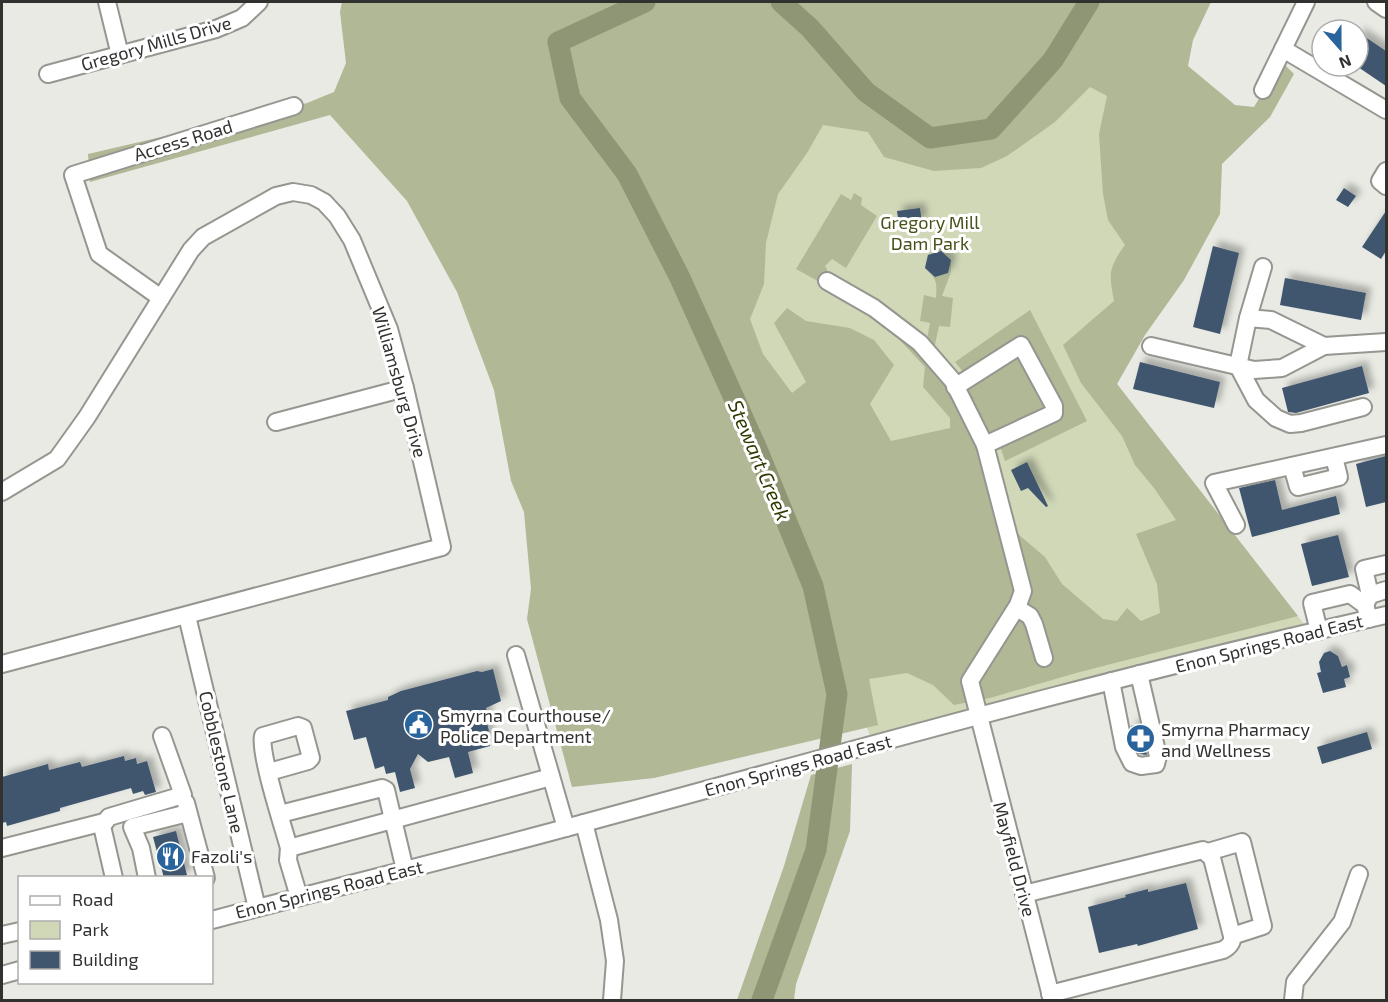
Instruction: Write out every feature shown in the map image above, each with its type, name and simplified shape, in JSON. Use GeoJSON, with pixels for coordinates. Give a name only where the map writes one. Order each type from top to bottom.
{"type":"FeatureCollection","features":[{"type":"Feature","properties":{"kind":"street"},"geometry":{"type":"LineString","coordinates":[[107,2],[120,55]]}},
{"type":"Feature","properties":{"kind":"street","name":"Gregory Mills Drive"},"geometry":{"type":"LineString","coordinates":[[48,74],[216,29],[242,18],[259,2]]}},
{"type":"Feature","properties":{"kind":"street"},"geometry":{"type":"LineString","coordinates":[[1263,90],[1306,2]]}},
{"type":"Feature","properties":{"kind":"street"},"geometry":{"type":"LineString","coordinates":[[1376,2],[1386,9]]}},
{"type":"Feature","properties":{"kind":"street"},"geometry":{"type":"LineString","coordinates":[[1283,49],[1386,110]]}},
{"type":"Feature","properties":{"kind":"street","name":"Access Road"},"geometry":{"type":"LineString","coordinates":[[161,298],[99,254],[73,175],[294,106]]}},
{"type":"Feature","properties":{"kind":"street"},"geometry":{"type":"LineString","coordinates":[[1386,171],[1380,181],[1386,186]]}},
{"type":"Feature","properties":{"kind":"street","name":"Williamsburg Drive"},"geometry":{"type":"LineString","coordinates":[[2,492],[57,459],[87,417],[191,250],[203,237],[276,196],[293,192],[311,195],[324,202],[337,216],[352,240],[389,329],[442,547],[2,664]]}},
{"type":"Feature","properties":{"kind":"street"},"geometry":{"type":"LineString","coordinates":[[1263,267],[1248,318],[1238,366],[1256,400],[1276,418],[1290,424],[1363,407]]}},
{"type":"Feature","properties":{"kind":"street"},"geometry":{"type":"LineString","coordinates":[[827,281],[874,308],[920,343],[955,387],[985,445],[1023,591],[1017,608],[1030,616],[1044,658]]}},
{"type":"Feature","properties":{"kind":"street"},"geometry":{"type":"LineString","coordinates":[[1248,318],[1271,320],[1324,345]]}},
{"type":"Feature","properties":{"kind":"street"},"geometry":{"type":"LineString","coordinates":[[1151,346],[1254,370],[1282,368],[1324,345],[1386,342]]}},
{"type":"Feature","properties":{"kind":"street"},"geometry":{"type":"LineString","coordinates":[[955,387],[1021,345],[1054,406],[1054,413],[985,445]]}},
{"type":"Feature","properties":{"kind":"street"},"geometry":{"type":"LineString","coordinates":[[276,422],[405,388]]}},
{"type":"Feature","properties":{"kind":"street"},"geometry":{"type":"LineString","coordinates":[[1236,525],[1214,483],[1277,467],[1292,466],[1386,445]]}},
{"type":"Feature","properties":{"kind":"street"},"geometry":{"type":"LineString","coordinates":[[1372,602],[1365,569],[1386,564]]}},
{"type":"Feature","properties":{"kind":"street"},"geometry":{"type":"LineString","coordinates":[[1319,631],[1312,603],[1350,594],[1372,602]]}},
{"type":"Feature","properties":{"kind":"street","name":"Enon Springs Road East"},"geometry":{"type":"LineString","coordinates":[[213,920],[566,828],[1111,681],[1319,631],[1372,602],[1386,615]]}},
{"type":"Feature","properties":{"kind":"street","name":"Mayfield Drive"},"geometry":{"type":"LineString","coordinates":[[1017,608],[970,681],[1051,997]]}},
{"type":"Feature","properties":{"kind":"street","name":"Cobblestone Lane"},"geometry":{"type":"LineString","coordinates":[[187,616],[257,908]]}},
{"type":"Feature","properties":{"kind":"street"},"geometry":{"type":"LineString","coordinates":[[516,655],[566,828]]}},
{"type":"Feature","properties":{"kind":"street"},"geometry":{"type":"LineString","coordinates":[[1111,681],[1124,747],[1132,763],[1141,766],[1156,764],[1158,756],[1139,674]]}},
{"type":"Feature","properties":{"kind":"street"},"geometry":{"type":"LineString","coordinates":[[162,736],[183,795],[205,876]]}},
{"type":"Feature","properties":{"kind":"street"},"geometry":{"type":"LineString","coordinates":[[269,772],[289,848],[288,860],[299,897]]}},
{"type":"Feature","properties":{"kind":"street"},"geometry":{"type":"LineString","coordinates":[[289,848],[551,777]]}},
{"type":"Feature","properties":{"kind":"street"},"geometry":{"type":"LineString","coordinates":[[280,814],[382,788],[386,790],[405,870]]}},
{"type":"Feature","properties":{"kind":"street"},"geometry":{"type":"LineString","coordinates":[[2,848],[104,822],[110,817],[183,795]]}},
{"type":"Feature","properties":{"kind":"street"},"geometry":{"type":"LineString","coordinates":[[147,876],[141,848],[132,827],[188,813]]}},
{"type":"Feature","properties":{"kind":"street"},"geometry":{"type":"LineString","coordinates":[[104,822],[102,826],[114,876]]}},
{"type":"Feature","properties":{"kind":"street"},"geometry":{"type":"LineString","coordinates":[[584,823],[609,920],[615,962],[612,1000]]}},
{"type":"Feature","properties":{"kind":"street"},"geometry":{"type":"LineString","coordinates":[[1024,894],[1197,851],[1208,852],[1242,842],[1263,926],[1232,936]]}},
{"type":"Feature","properties":{"kind":"street"},"geometry":{"type":"LineString","coordinates":[[1051,997],[1229,947],[1233,939],[1212,858],[1208,852]]}},
{"type":"Feature","properties":{"kind":"street"},"geometry":{"type":"LineString","coordinates":[[1293,1000],[1295,982],[1342,922],[1359,874]]}},
{"type":"Feature","properties":{"kind":"street"},"geometry":{"type":"LineString","coordinates":[[2,935],[18,931]]}},
{"type":"Feature","properties":{"kind":"street"},"geometry":{"type":"LineString","coordinates":[[2,974],[18,970]]}},
{"type":"Feature","properties":{"kind":"green space"},"geometry":{"type":"Polygon","coordinates":[[[342,2],[1211,2],[1193,40],[1188,66],[1235,105],[1254,107],[1281,61],[1294,74],[1270,117],[1222,164],[1220,214],[1184,280],[1145,335],[1117,384],[1298,616],[1076,673],[990,698],[954,705],[933,685],[907,673],[869,679],[878,725],[654,778],[572,787],[527,619],[531,589],[524,512],[511,481],[494,390],[457,292],[407,201],[330,115],[90,182],[88,154],[307,103],[334,92],[346,63],[340,12],[342,2]],[[1090,87],[1055,122],[1007,156],[981,168],[934,171],[884,157],[868,132],[823,125],[807,153],[778,194],[766,243],[764,284],[750,319],[763,354],[792,393],[806,382],[774,323],[787,308],[806,321],[850,328],[874,340],[894,365],[870,404],[891,441],[950,428],[950,418],[923,387],[925,367],[884,323],[796,269],[841,194],[851,200],[854,193],[862,198],[861,205],[877,216],[846,268],[832,259],[825,266],[830,275],[927,339],[930,323],[920,321],[924,295],[936,298],[934,278],[925,268],[928,255],[941,251],[951,260],[951,272],[942,296],[953,298],[950,327],[939,326],[934,349],[956,374],[964,373],[955,362],[1030,310],[1087,421],[1005,461],[1001,449],[993,452],[1018,534],[1045,557],[1062,584],[1103,619],[1117,621],[1127,608],[1141,621],[1160,613],[1157,584],[1136,534],[1176,520],[1135,465],[1122,436],[1081,383],[1063,345],[1114,301],[1111,272],[1115,260],[1125,245],[1108,220],[1103,194],[1099,134],[1107,96],[1090,87]]]}},
{"type":"Feature","properties":{"kind":"green space","name":"Gregory Mill Dam Park"},"geometry":{"type":"Polygon","coordinates":[[[599,2],[1088,2],[1232,117],[1117,384],[1311,633],[873,744],[599,2]]]}},
{"type":"Feature","properties":{"kind":"green space"},"geometry":{"type":"Polygon","coordinates":[[[852,764],[850,831],[796,984],[794,1000],[737,1000],[784,866],[811,775],[852,764]]]}},
{"type":"Feature","properties":{"kind":"building"},"geometry":{"type":"Polygon","coordinates":[[[1370,40],[1386,51],[1386,86],[1370,75],[1370,40]]]}},
{"type":"Feature","properties":{"kind":"building"},"geometry":{"type":"Polygon","coordinates":[[[1344,188],[1356,196],[1348,207],[1336,200],[1344,188]]]}},
{"type":"Feature","properties":{"kind":"building"},"geometry":{"type":"Polygon","coordinates":[[[920,208],[922,223],[899,226],[897,211],[920,208]]]}},
{"type":"Feature","properties":{"kind":"building"},"geometry":{"type":"Polygon","coordinates":[[[1386,211],[1386,251],[1381,259],[1362,247],[1386,211]]]}},
{"type":"Feature","properties":{"kind":"building"},"geometry":{"type":"Polygon","coordinates":[[[1213,246],[1239,253],[1220,334],[1193,327],[1213,246]]]}},
{"type":"Feature","properties":{"kind":"building"},"geometry":{"type":"Polygon","coordinates":[[[941,251],[951,260],[948,273],[935,277],[925,268],[928,255],[941,251]]]}},
{"type":"Feature","properties":{"kind":"building"},"geometry":{"type":"Polygon","coordinates":[[[1285,278],[1366,293],[1361,320],[1280,305],[1285,278]]]}},
{"type":"Feature","properties":{"kind":"building"},"geometry":{"type":"Polygon","coordinates":[[[1140,362],[1220,382],[1214,408],[1133,389],[1140,362]]]}},
{"type":"Feature","properties":{"kind":"building"},"geometry":{"type":"Polygon","coordinates":[[[1362,366],[1369,393],[1296,413],[1288,412],[1282,388],[1362,366]]]}},
{"type":"Feature","properties":{"kind":"building"},"geometry":{"type":"Polygon","coordinates":[[[1386,456],[1386,502],[1366,507],[1356,464],[1386,456]]]}},
{"type":"Feature","properties":{"kind":"building"},"geometry":{"type":"Polygon","coordinates":[[[1027,462],[1048,506],[1046,507],[1028,488],[1021,491],[1011,470],[1027,462]]]}},
{"type":"Feature","properties":{"kind":"building"},"geometry":{"type":"Polygon","coordinates":[[[1275,480],[1282,510],[1336,496],[1340,514],[1252,537],[1239,488],[1275,480]]]}},
{"type":"Feature","properties":{"kind":"building"},"geometry":{"type":"Polygon","coordinates":[[[1338,535],[1349,577],[1312,586],[1301,544],[1338,535]]]}},
{"type":"Feature","properties":{"kind":"building"},"geometry":{"type":"Polygon","coordinates":[[[1330,651],[1338,656],[1342,667],[1347,665],[1350,677],[1344,679],[1346,687],[1323,693],[1317,673],[1321,672],[1319,662],[1324,653],[1330,651]]]}},
{"type":"Feature","properties":{"kind":"building","name":"Smyrna Courthouse/ Police Department"},"geometry":{"type":"Polygon","coordinates":[[[493,669],[501,701],[486,708],[490,746],[468,752],[473,773],[455,778],[449,757],[428,762],[418,754],[410,769],[415,788],[400,792],[395,772],[386,774],[384,766],[375,769],[366,737],[354,740],[346,711],[388,700],[388,697],[401,691],[493,669]]]}},
{"type":"Feature","properties":{"kind":"building"},"geometry":{"type":"Polygon","coordinates":[[[1140,724],[1147,755],[1139,754],[1134,744],[1131,726],[1140,724]]]}},
{"type":"Feature","properties":{"kind":"building"},"geometry":{"type":"Polygon","coordinates":[[[1367,732],[1372,749],[1322,764],[1317,747],[1367,732]]]}},
{"type":"Feature","properties":{"kind":"building"},"geometry":{"type":"Polygon","coordinates":[[[124,756],[125,761],[136,758],[137,764],[147,761],[156,792],[145,795],[143,791],[133,794],[131,788],[7,826],[6,822],[2,823],[2,777],[48,764],[49,770],[80,762],[82,767],[124,756]]]}},
{"type":"Feature","properties":{"kind":"building","name":"Fazoli's"},"geometry":{"type":"Polygon","coordinates":[[[176,831],[187,875],[163,876],[153,837],[176,831]]]}},
{"type":"Feature","properties":{"kind":"building"},"geometry":{"type":"Polygon","coordinates":[[[1186,883],[1198,929],[1138,946],[1137,944],[1099,953],[1088,907],[1148,889],[1148,892],[1186,883]]]}},
{"type":"Feature","properties":{"kind":"waterway","name":"Stewart Creek"},"geometry":{"type":"LineString","coordinates":[[645,2],[558,42],[570,98],[627,174],[680,278],[757,449],[813,586],[837,694],[816,850],[762,1000]]}},
{"type":"Feature","properties":{"kind":"waterway","name":"Stewart Creek"},"geometry":{"type":"LineString","coordinates":[[781,2],[810,28],[866,92],[930,138],[991,129],[1053,60],[1089,2]]}},
{"type":"Feature","properties":{"kind":"place","name":"Smyrna Courthouse/ Police Department"},"geometry":{"type":"Point","coordinates":[419,725]}},
{"type":"Feature","properties":{"kind":"place","name":"Smyrna Pharmacy and Wellness"},"geometry":{"type":"Point","coordinates":[1140,739]}},
{"type":"Feature","properties":{"kind":"place","name":"Fazoli's"},"geometry":{"type":"Point","coordinates":[170,856]}}]}
